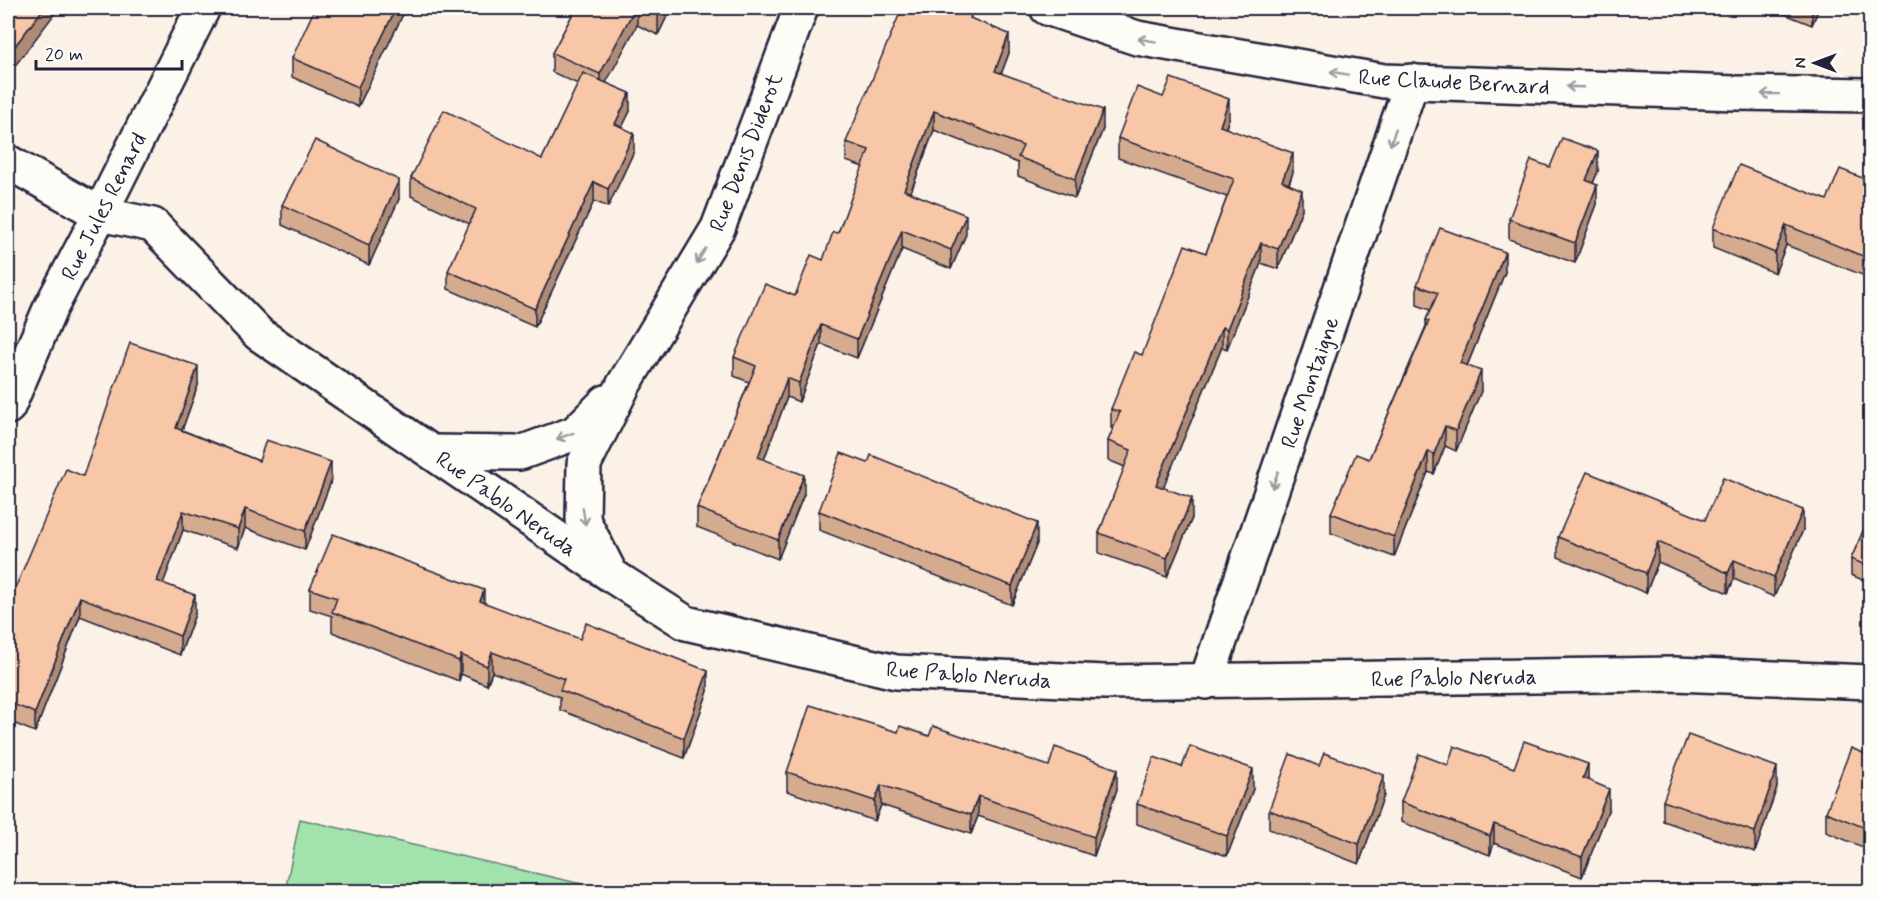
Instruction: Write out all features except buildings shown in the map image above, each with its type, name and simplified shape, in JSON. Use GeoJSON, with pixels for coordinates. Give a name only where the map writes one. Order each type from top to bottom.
{"type":"FeatureCollection","features":[{"type":"Feature","properties":{"kind":"street","name":"Rue Jules Renard"},"geometry":{"type":"LineString","coordinates":[[8,407],[50,309],[203,8]]}},
{"type":"Feature","properties":{"kind":"street","name":"Rue Denis Diderot"},"geometry":{"type":"LineString","coordinates":[[611,575],[583,520],[584,464],[624,384],[718,228],[801,8]]}},
{"type":"Feature","properties":{"kind":"street","name":"Rue Claude Bernard"},"geometry":{"type":"LineString","coordinates":[[1047,8],[1137,38],[1383,81],[1736,93],[1870,95]]}},
{"type":"Feature","properties":{"kind":"street","name":"Rue Montaigne"},"geometry":{"type":"LineString","coordinates":[[1206,682],[1412,81]]}},
{"type":"Feature","properties":{"kind":"street","name":"Rue Pablo Neruda"},"geometry":{"type":"LineString","coordinates":[[8,162],[100,214],[153,225],[259,334],[611,575],[686,622],[896,672],[1105,682],[1675,674],[1870,682]]}},
{"type":"Feature","properties":{"kind":"street","name":"Rue Denis Diderot"},"geometry":{"type":"LineString","coordinates":[[432,452],[520,453],[575,433],[624,384]]}},
{"type":"Feature","properties":{"kind":"green space"},"geometry":{"type":"Polygon","coordinates":[[[300,819],[612,891],[285,891],[300,819]]]}}]}
